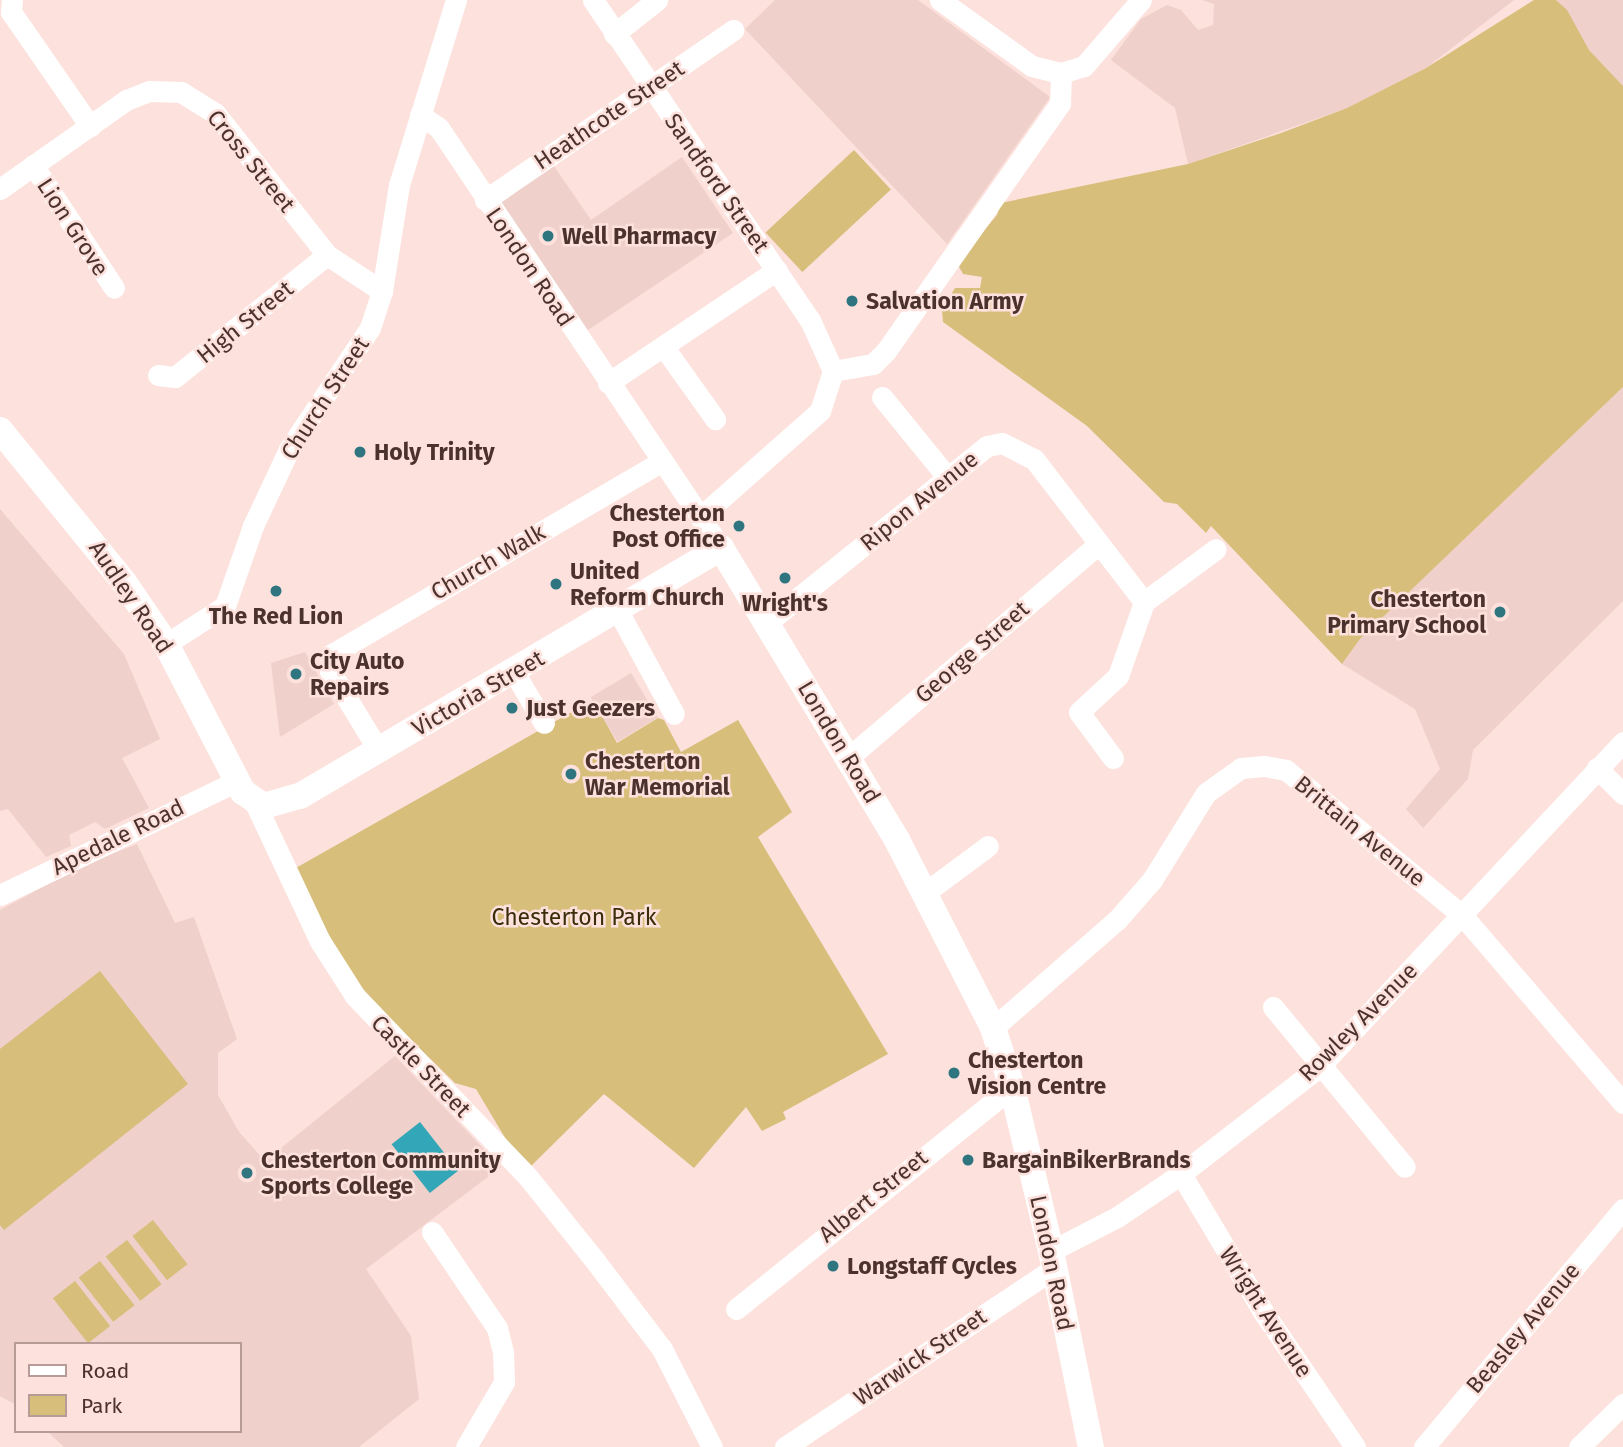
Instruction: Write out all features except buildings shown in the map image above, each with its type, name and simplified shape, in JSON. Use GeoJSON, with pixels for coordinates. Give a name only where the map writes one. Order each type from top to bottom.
{"type":"FeatureCollection","features":[{"type":"Feature","properties":{"kind":"main road","name":"Audley Road"},"geometry":{"type":"LineString","coordinates":[[0,430],[94,541],[166,644],[237,781]]}},
{"type":"Feature","properties":{"kind":"main road","name":"London Road"},"geometry":{"type":"LineString","coordinates":[[721,548],[768,622],[926,892],[993,1028],[1012,1087],[1053,1259],[1091,1447]]}},
{"type":"Feature","properties":{"kind":"main road","name":"Victoria Street"},"geometry":{"type":"LineString","coordinates":[[255,803],[284,804],[514,672],[721,548]]}},
{"type":"Feature","properties":{"kind":"main road"},"geometry":{"type":"LineString","coordinates":[[237,781],[255,803]]}},
{"type":"Feature","properties":{"kind":"street"},"geometry":{"type":"LineString","coordinates":[[12,0],[11,12],[90,126]]}},
{"type":"Feature","properties":{"kind":"street","name":"Church Street"},"geometry":{"type":"LineString","coordinates":[[166,644],[225,606],[253,526],[289,449],[370,328],[382,292],[400,186],[456,0]]}},
{"type":"Feature","properties":{"kind":"street","name":"Sandford Street"},"geometry":{"type":"LineString","coordinates":[[593,0],[810,320],[833,371]]}},
{"type":"Feature","properties":{"kind":"street"},"geometry":{"type":"LineString","coordinates":[[614,34],[657,0]]}},
{"type":"Feature","properties":{"kind":"street"},"geometry":{"type":"LineString","coordinates":[[940,0],[1032,65],[1061,73],[1084,66],[1141,0]]}},
{"type":"Feature","properties":{"kind":"street","name":"Heathcote Street"},"geometry":{"type":"LineString","coordinates":[[485,200],[733,30]]}},
{"type":"Feature","properties":{"kind":"street"},"geometry":{"type":"LineString","coordinates":[[700,517],[820,411],[833,371],[857,369],[877,360],[960,247],[1059,103],[1061,73]]}},
{"type":"Feature","properties":{"kind":"street","name":"Cross Street"},"geometry":{"type":"LineString","coordinates":[[0,189],[140,93],[169,90],[190,96],[215,113],[327,255],[382,292]]}},
{"type":"Feature","properties":{"kind":"street","name":"London Road"},"geometry":{"type":"LineString","coordinates":[[420,115],[439,128],[660,462],[721,548]]}},
{"type":"Feature","properties":{"kind":"street","name":"Lion Grove"},"geometry":{"type":"LineString","coordinates":[[33,165],[114,288]]}},
{"type":"Feature","properties":{"kind":"street","name":"High Street"},"geometry":{"type":"LineString","coordinates":[[158,374],[175,377],[327,255]]}},
{"type":"Feature","properties":{"kind":"street"},"geometry":{"type":"LineString","coordinates":[[608,383],[777,270]]}},
{"type":"Feature","properties":{"kind":"street"},"geometry":{"type":"LineString","coordinates":[[663,346],[715,419]]}},
{"type":"Feature","properties":{"kind":"street"},"geometry":{"type":"LineString","coordinates":[[882,397],[948,478]]}},
{"type":"Feature","properties":{"kind":"street","name":"Ripon Avenue"},"geometry":{"type":"LineString","coordinates":[[768,622],[987,446],[1017,447],[1034,459],[1097,545],[1144,602]]}},
{"type":"Feature","properties":{"kind":"street","name":"Church Walk"},"geometry":{"type":"LineString","coordinates":[[379,751],[330,671],[332,654],[660,462]]}},
{"type":"Feature","properties":{"kind":"street","name":"George Street"},"geometry":{"type":"LineString","coordinates":[[848,758],[1097,545]]}},
{"type":"Feature","properties":{"kind":"street"},"geometry":{"type":"LineString","coordinates":[[1113,758],[1079,712],[1118,676],[1144,602],[1216,549]]}},
{"type":"Feature","properties":{"kind":"street"},"geometry":{"type":"LineString","coordinates":[[618,611],[674,714]]}},
{"type":"Feature","properties":{"kind":"street"},"geometry":{"type":"LineString","coordinates":[[514,672],[544,723]]}},
{"type":"Feature","properties":{"kind":"street","name":"Rowley Avenue"},"geometry":{"type":"LineString","coordinates":[[1053,1259],[1181,1174],[1319,1067],[1623,742]]}},
{"type":"Feature","properties":{"kind":"street","name":"Brittain Avenue"},"geometry":{"type":"LineString","coordinates":[[993,1028],[1117,920],[1152,880],[1206,793],[1241,768],[1286,770],[1462,915],[1623,1103]]}},
{"type":"Feature","properties":{"kind":"street"},"geometry":{"type":"LineString","coordinates":[[1597,768],[1623,794]]}},
{"type":"Feature","properties":{"kind":"street","name":"Apedale Road"},"geometry":{"type":"LineString","coordinates":[[0,895],[237,781]]}},
{"type":"Feature","properties":{"kind":"street","name":"Castle Street"},"geometry":{"type":"LineString","coordinates":[[255,803],[320,942],[355,996],[528,1177],[596,1262],[662,1349],[712,1447]]}},
{"type":"Feature","properties":{"kind":"street"},"geometry":{"type":"LineString","coordinates":[[926,892],[989,846]]}},
{"type":"Feature","properties":{"kind":"street"},"geometry":{"type":"LineString","coordinates":[[1273,1007],[1319,1067],[1405,1167]]}},
{"type":"Feature","properties":{"kind":"street","name":"Albert Street"},"geometry":{"type":"LineString","coordinates":[[736,1309],[1012,1087]]}},
{"type":"Feature","properties":{"kind":"street","name":"Wright Avenue"},"geometry":{"type":"LineString","coordinates":[[1181,1174],[1264,1313],[1354,1447]]}},
{"type":"Feature","properties":{"kind":"street","name":"Beasley Avenue"},"geometry":{"type":"LineString","coordinates":[[1424,1447],[1623,1209]]}},
{"type":"Feature","properties":{"kind":"street"},"geometry":{"type":"LineString","coordinates":[[432,1232],[497,1328],[503,1352],[504,1382],[466,1447]]}},
{"type":"Feature","properties":{"kind":"street","name":"Warwick Street"},"geometry":{"type":"LineString","coordinates":[[785,1447],[1053,1259]]}},
{"type":"Feature","properties":{"kind":"street"},"geometry":{"type":"LineString","coordinates":[[1579,1447],[1623,1404]]}},
{"type":"Feature","properties":{"kind":"shaded area"},"geometry":{"type":"Polygon","coordinates":[[[775,0],[918,0],[1050,97],[947,244],[745,29],[775,0]]]}},
{"type":"Feature","properties":{"kind":"shaded area"},"geometry":{"type":"Polygon","coordinates":[[[1202,0],[1514,0],[1426,68],[1347,108],[1188,164],[1175,108],[1111,60],[1141,19],[1167,5],[1181,10],[1198,30],[1213,25],[1214,4],[1202,0]]]}},
{"type":"Feature","properties":{"kind":"shaded area"},"geometry":{"type":"Polygon","coordinates":[[[1539,0],[1623,0],[1623,86],[1589,50],[1539,0]]]}},
{"type":"Feature","properties":{"kind":"shaded area"},"geometry":{"type":"Polygon","coordinates":[[[682,157],[733,233],[588,330],[498,200],[552,163],[591,220],[682,157]]]}},
{"type":"Feature","properties":{"kind":"shaded area","name":"Chesterton Primary School"},"geometry":{"type":"Polygon","coordinates":[[[1623,387],[1623,601],[1473,750],[1468,779],[1423,828],[1406,809],[1440,769],[1415,709],[1342,664],[1360,639],[1623,387]]]}},
{"type":"Feature","properties":{"kind":"shaded area"},"geometry":{"type":"Polygon","coordinates":[[[0,509],[124,654],[160,739],[122,758],[149,808],[105,829],[95,822],[69,835],[71,846],[46,857],[8,809],[0,811],[0,509]]]}},
{"type":"Feature","properties":{"kind":"shaded area"},"geometry":{"type":"Polygon","coordinates":[[[305,652],[334,704],[280,737],[271,663],[305,652]]]}},
{"type":"Feature","properties":{"kind":"shaded area"},"geometry":{"type":"Polygon","coordinates":[[[631,673],[658,718],[617,742],[591,697],[631,673]]]}},
{"type":"Feature","properties":{"kind":"shaded area","name":"Chesterton Community Sports College"},"geometry":{"type":"Polygon","coordinates":[[[137,844],[175,923],[194,917],[237,1039],[218,1053],[218,1095],[239,1132],[265,1161],[395,1056],[501,1167],[366,1269],[411,1336],[419,1399],[359,1447],[64,1447],[49,1433],[242,1433],[242,1342],[14,1342],[14,1404],[0,1396],[0,910],[82,866],[137,844]]]}},
{"type":"Feature","properties":{"kind":"green space"},"geometry":{"type":"Polygon","coordinates":[[[1534,0],[1556,0],[1567,10],[1589,50],[1623,86],[1623,387],[1360,639],[1342,664],[1211,526],[1206,533],[1177,504],[1164,502],[1087,426],[943,322],[942,309],[955,288],[980,288],[982,277],[963,274],[957,263],[997,215],[1001,203],[1188,164],[1347,108],[1426,68],[1534,0]]]}},
{"type":"Feature","properties":{"kind":"green space"},"geometry":{"type":"Polygon","coordinates":[[[854,150],[891,189],[802,272],[766,233],[854,150]]]}},
{"type":"Feature","properties":{"kind":"green space","name":"Chesterton Park"},"geometry":{"type":"Polygon","coordinates":[[[593,700],[617,743],[658,718],[664,720],[681,752],[738,720],[792,812],[758,837],[888,1054],[783,1112],[786,1119],[762,1131],[746,1107],[694,1168],[604,1094],[531,1166],[507,1141],[476,1089],[455,1083],[365,995],[332,948],[294,869],[593,700]]]}},
{"type":"Feature","properties":{"kind":"green space"},"geometry":{"type":"Polygon","coordinates":[[[100,971],[188,1084],[4,1230],[0,1225],[0,1049],[100,971]]]}},
{"type":"Feature","properties":{"kind":"green space"},"geometry":{"type":"Polygon","coordinates":[[[153,1220],[187,1264],[167,1280],[133,1236],[153,1220]]]}},
{"type":"Feature","properties":{"kind":"green space"},"geometry":{"type":"Polygon","coordinates":[[[127,1240],[161,1284],[140,1301],[106,1257],[127,1240]]]}},
{"type":"Feature","properties":{"kind":"green space"},"geometry":{"type":"Polygon","coordinates":[[[100,1261],[134,1305],[113,1322],[79,1278],[100,1261]]]}},
{"type":"Feature","properties":{"kind":"green space"},"geometry":{"type":"Polygon","coordinates":[[[75,1281],[110,1326],[87,1342],[53,1298],[75,1281]]]}},
{"type":"Feature","properties":{"kind":"water"},"geometry":{"type":"Polygon","coordinates":[[[420,1122],[458,1171],[430,1193],[392,1144],[420,1122]]]}},
{"type":"Feature","properties":{"kind":"place","name":"Well Pharmacy"},"geometry":{"type":"Point","coordinates":[548,236]}},
{"type":"Feature","properties":{"kind":"place","name":"Salvation Army"},"geometry":{"type":"Point","coordinates":[852,301]}},
{"type":"Feature","properties":{"kind":"place","name":"Holy Trinity"},"geometry":{"type":"Point","coordinates":[360,452]}},
{"type":"Feature","properties":{"kind":"place","name":"Chesterton Post Office"},"geometry":{"type":"Point","coordinates":[739,526]}},
{"type":"Feature","properties":{"kind":"place","name":"Wright's"},"geometry":{"type":"Point","coordinates":[785,578]}},
{"type":"Feature","properties":{"kind":"place","name":"United Reform Church"},"geometry":{"type":"Point","coordinates":[556,584]}},
{"type":"Feature","properties":{"kind":"place","name":"The Red Lion"},"geometry":{"type":"Point","coordinates":[276,591]}},
{"type":"Feature","properties":{"kind":"place","name":"Chesterton Primary School"},"geometry":{"type":"Point","coordinates":[1500,612]}},
{"type":"Feature","properties":{"kind":"place","name":"City Auto Repairs"},"geometry":{"type":"Point","coordinates":[296,674]}},
{"type":"Feature","properties":{"kind":"place","name":"Just Geezers"},"geometry":{"type":"Point","coordinates":[512,708]}},
{"type":"Feature","properties":{"kind":"place","name":"Chesterton War Memorial"},"geometry":{"type":"Point","coordinates":[571,774]}},
{"type":"Feature","properties":{"kind":"place","name":"Chesterton Vision Centre"},"geometry":{"type":"Point","coordinates":[954,1073]}},
{"type":"Feature","properties":{"kind":"place","name":"BargainBikerBrands"},"geometry":{"type":"Point","coordinates":[968,1160]}},
{"type":"Feature","properties":{"kind":"place","name":"Chesterton Community Sports College"},"geometry":{"type":"Point","coordinates":[247,1173]}},
{"type":"Feature","properties":{"kind":"place","name":"Longstaff Cycles"},"geometry":{"type":"Point","coordinates":[833,1266]}}]}
